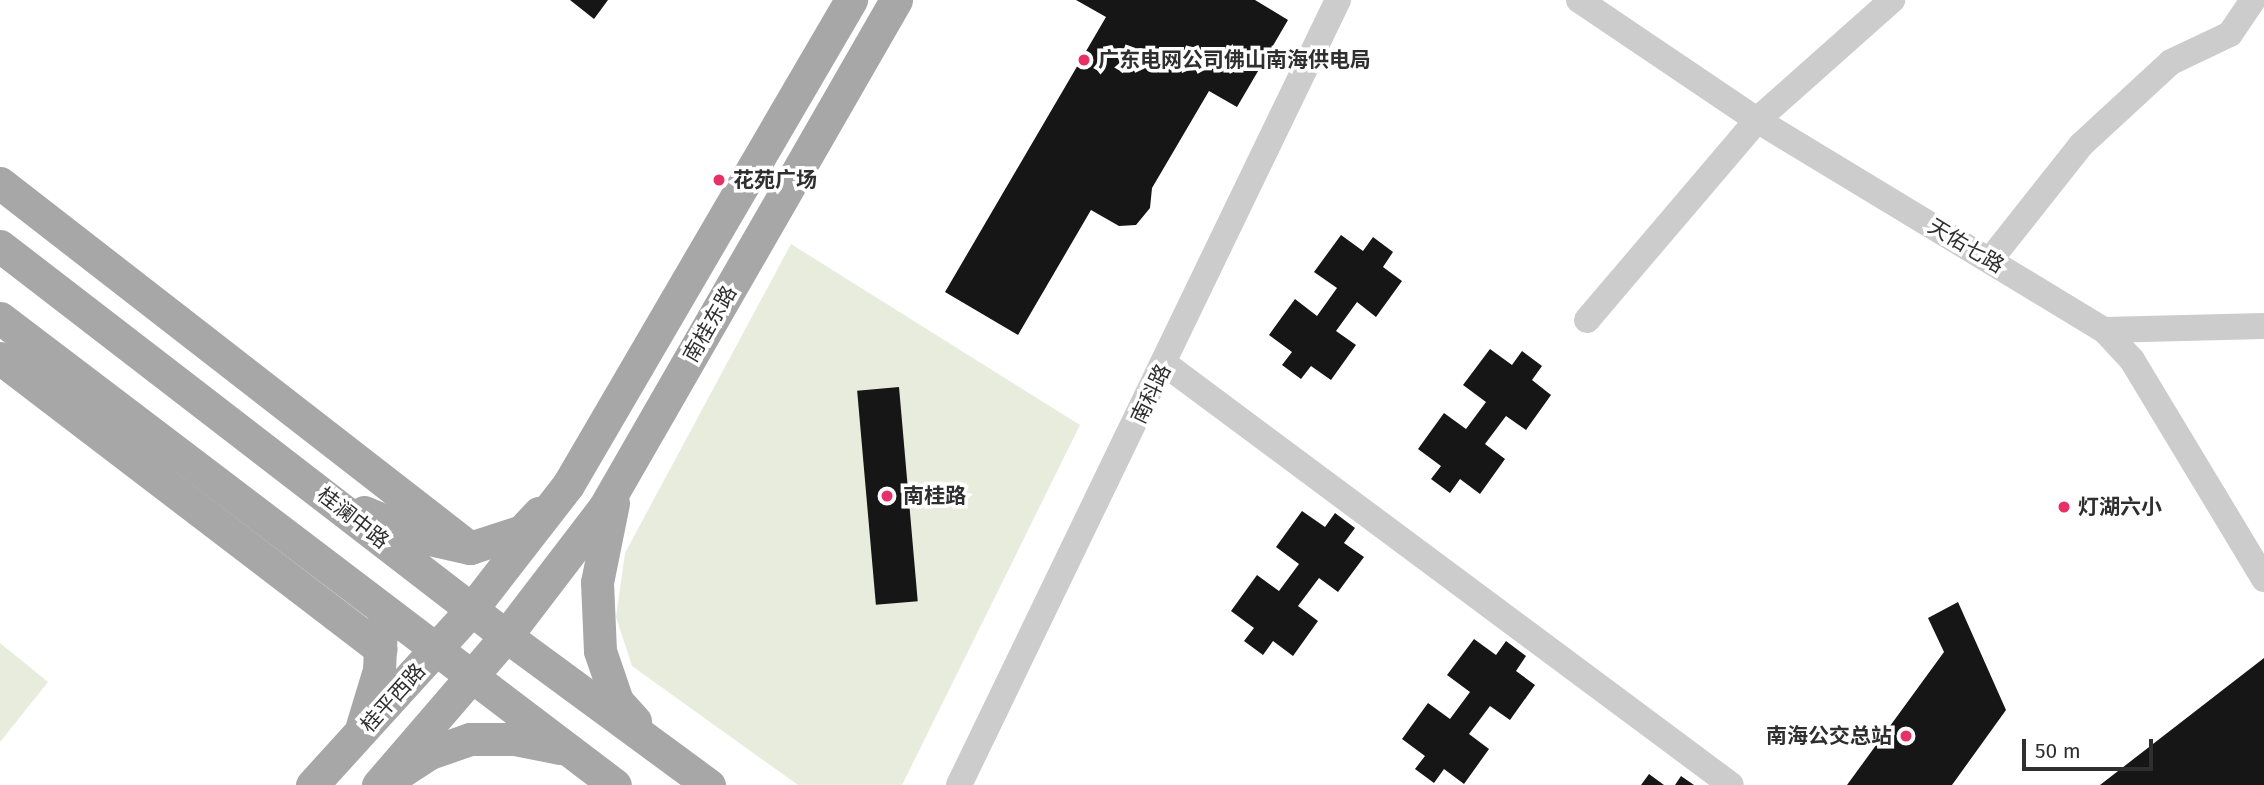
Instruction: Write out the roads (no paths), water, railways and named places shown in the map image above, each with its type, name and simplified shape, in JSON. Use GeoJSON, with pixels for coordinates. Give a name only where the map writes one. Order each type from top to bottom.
{"type":"FeatureCollection","features":[{"type":"Feature","properties":{"kind":"main road","name":"南桂东路"},"geometry":{"type":"LineString","coordinates":[[471,610],[521,551],[576,472],[852,0]]}},
{"type":"Feature","properties":{"kind":"main road","name":"南桂东路"},"geometry":{"type":"LineString","coordinates":[[506,636],[554,577],[618,483],[896,0]]}},
{"type":"Feature","properties":{"kind":"main road"},"geometry":{"type":"LineString","coordinates":[[0,183],[470,548]]}},
{"type":"Feature","properties":{"kind":"main road","name":"桂澜中路"},"geometry":{"type":"LineString","coordinates":[[0,246],[471,610],[709,785]]}},
{"type":"Feature","properties":{"kind":"main road"},"geometry":{"type":"LineString","coordinates":[[0,318],[615,785]]}},
{"type":"Feature","properties":{"kind":"main road"},"geometry":{"type":"LineString","coordinates":[[8,364],[74,376]]}},
{"type":"Feature","properties":{"kind":"main road"},"geometry":{"type":"LineString","coordinates":[[8,364],[380,649]]}},
{"type":"Feature","properties":{"kind":"main road"},"geometry":{"type":"LineString","coordinates":[[323,495],[429,539],[470,548],[522,531],[576,472]]}},
{"type":"Feature","properties":{"kind":"main road"},"geometry":{"type":"LineString","coordinates":[[618,483],[597,582],[600,651],[617,701],[660,750]]}},
{"type":"Feature","properties":{"kind":"main road"},"geometry":{"type":"LineString","coordinates":[[352,586],[381,626],[379,670],[359,735]]}},
{"type":"Feature","properties":{"kind":"main road","name":"桂平西路"},"geometry":{"type":"LineString","coordinates":[[312,785],[471,610]]}},
{"type":"Feature","properties":{"kind":"main road"},"geometry":{"type":"LineString","coordinates":[[378,785],[506,636]]}},
{"type":"Feature","properties":{"kind":"main road"},"geometry":{"type":"LineString","coordinates":[[378,785],[430,753],[470,739],[515,739],[566,749]]}},
{"type":"Feature","properties":{"kind":"street","name":"南科路"},"geometry":{"type":"LineString","coordinates":[[959,785],[1166,364],[1338,0]]}},
{"type":"Feature","properties":{"kind":"street","name":"天佑七路"},"geometry":{"type":"LineString","coordinates":[[1579,0],[1757,120],[2104,330],[2132,360],[2264,579]]}},
{"type":"Feature","properties":{"kind":"street"},"geometry":{"type":"LineString","coordinates":[[1587,320],[1757,120],[1892,0]]}},
{"type":"Feature","properties":{"kind":"street"},"geometry":{"type":"LineString","coordinates":[[1990,260],[2081,145],[2171,62],[2230,34],[2253,0]]}},
{"type":"Feature","properties":{"kind":"street"},"geometry":{"type":"LineString","coordinates":[[2104,330],[2264,326]]}},
{"type":"Feature","properties":{"kind":"street"},"geometry":{"type":"LineString","coordinates":[[1166,364],[1731,785]]}},
{"type":"Feature","properties":{"kind":"place","name":"广东电网公司佛山南海供电局"},"geometry":{"type":"Point","coordinates":[1084,60]}},
{"type":"Feature","properties":{"kind":"place","name":"花苑广场"},"geometry":{"type":"Point","coordinates":[719,180]}},
{"type":"Feature","properties":{"kind":"place","name":"南桂路"},"geometry":{"type":"Point","coordinates":[887,496]}},
{"type":"Feature","properties":{"kind":"place","name":"灯湖六小"},"geometry":{"type":"Point","coordinates":[2064,507]}},
{"type":"Feature","properties":{"kind":"place","name":"南海公交总站"},"geometry":{"type":"Point","coordinates":[1906,736]}}]}
